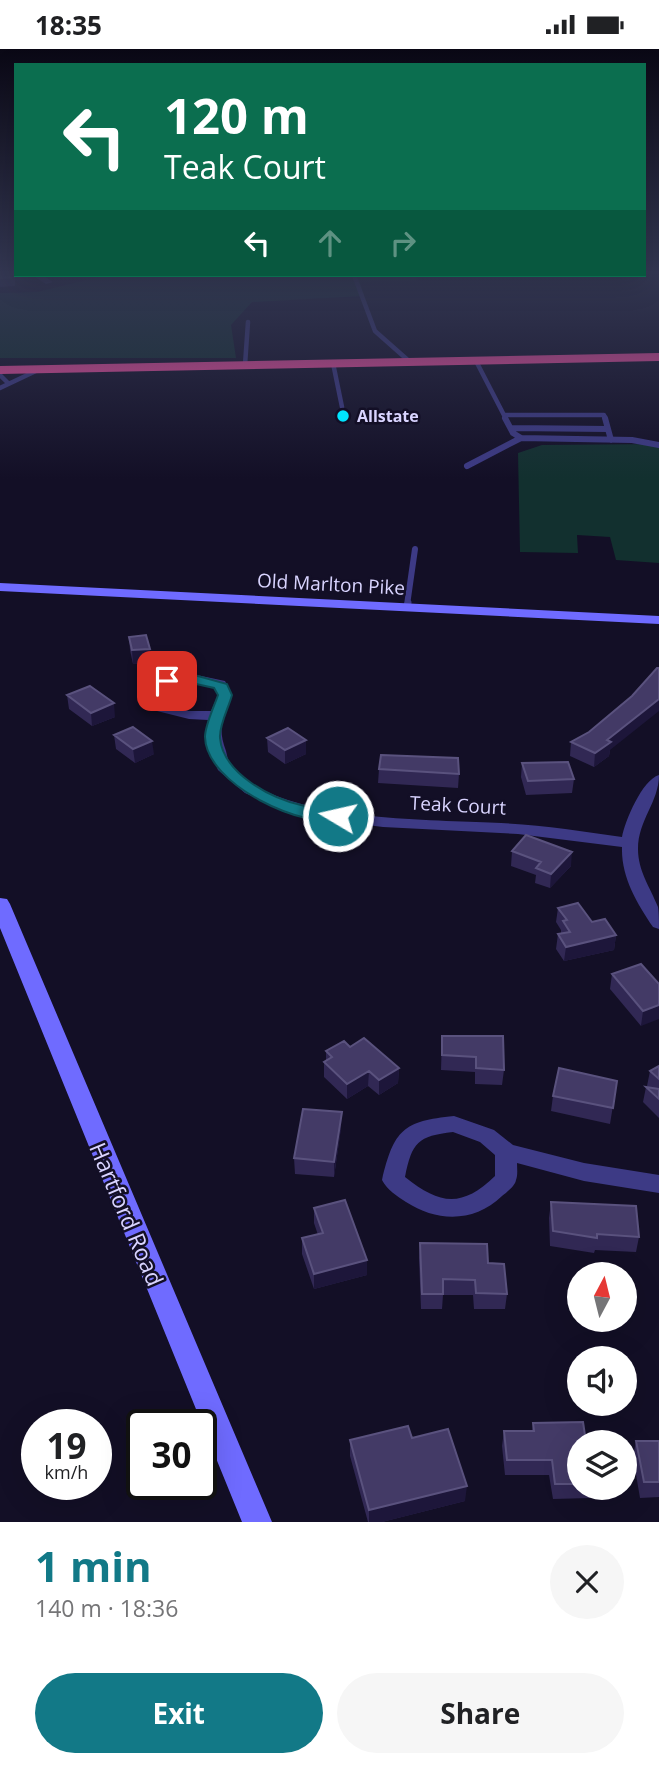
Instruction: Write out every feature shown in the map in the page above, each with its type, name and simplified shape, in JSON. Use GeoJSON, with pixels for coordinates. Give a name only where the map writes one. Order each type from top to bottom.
{"type":"FeatureCollection","features":[{"type":"Feature","properties":{"kind":"highway"},"geometry":{"type":"LineString","coordinates":[[0,373],[37,370],[659,357]]}},
{"type":"Feature","properties":{"kind":"street","name":"Old Marlton Pike"},"geometry":{"type":"LineString","coordinates":[[0,587],[659,620]]}},
{"type":"Feature","properties":{"kind":"street","name":"Teak Court"},"geometry":{"type":"LineString","coordinates":[[216,716],[212,737],[228,770],[254,792],[294,809],[384,822],[519,829],[629,843]]}},
{"type":"Feature","properties":{"kind":"street"},"geometry":{"type":"LineString","coordinates":[[659,780],[648,792],[636,816],[629,843],[636,885],[659,923]]}},
{"type":"Feature","properties":{"kind":"street","name":"Hartford Road"},"geometry":{"type":"LineString","coordinates":[[0,904],[257,1522]]}},
{"type":"Feature","properties":{"kind":"street"},"geometry":{"type":"LineString","coordinates":[[506,1152],[506,1179],[492,1195],[469,1206],[437,1210],[415,1199],[393,1180],[399,1153],[411,1135],[426,1127],[454,1124],[487,1136],[506,1152],[584,1172],[659,1184]]}},
{"type":"Feature","properties":{"kind":"lane"},"geometry":{"type":"LineString","coordinates":[[245,365],[247,342]]}},
{"type":"Feature","properties":{"kind":"lane"},"geometry":{"type":"LineString","coordinates":[[387,342],[410,362]]}},
{"type":"Feature","properties":{"kind":"lane"},"geometry":{"type":"LineString","coordinates":[[476,361],[511,428],[521,438]]}},
{"type":"Feature","properties":{"kind":"lane"},"geometry":{"type":"LineString","coordinates":[[333,363],[342,407]]}},
{"type":"Feature","properties":{"kind":"lane"},"geometry":{"type":"LineString","coordinates":[[0,388],[37,370]]}},
{"type":"Feature","properties":{"kind":"lane"},"geometry":{"type":"LineString","coordinates":[[0,373],[8,383]]}},
{"type":"Feature","properties":{"kind":"lane"},"geometry":{"type":"LineString","coordinates":[[504,415],[604,415],[611,440]]}},
{"type":"Feature","properties":{"kind":"lane"},"geometry":{"type":"LineString","coordinates":[[511,428],[608,429]]}},
{"type":"Feature","properties":{"kind":"lane"},"geometry":{"type":"LineString","coordinates":[[467,466],[521,438],[611,440],[659,445]]}},
{"type":"Feature","properties":{"kind":"lane"},"geometry":{"type":"LineString","coordinates":[[407,607],[415,549]]}},
{"type":"Feature","properties":{"kind":"green space"},"geometry":{"type":"Polygon","coordinates":[[[0,342],[234,342],[236,358],[0,358],[0,342]]]}},
{"type":"Feature","properties":{"kind":"green space"},"geometry":{"type":"Polygon","coordinates":[[[659,444],[659,563],[616,560],[610,537],[577,535],[578,553],[520,552],[518,453],[542,445],[659,444]]]}},
{"type":"Feature","properties":{"kind":"building"},"geometry":{"type":"Polygon","coordinates":[[[146,635],[150,649],[132,650],[129,637],[146,635]]]}},
{"type":"Feature","properties":{"kind":"building"},"geometry":{"type":"Polygon","coordinates":[[[657,668],[659,699],[607,740],[611,742],[595,753],[571,742],[589,732],[632,696],[657,668]]]}},
{"type":"Feature","properties":{"kind":"building"},"geometry":{"type":"Polygon","coordinates":[[[90,686],[114,703],[91,713],[67,695],[90,686]]]}},
{"type":"Feature","properties":{"kind":"building"},"geometry":{"type":"Polygon","coordinates":[[[133,727],[152,741],[133,749],[114,735],[133,727]]]}},
{"type":"Feature","properties":{"kind":"building"},"geometry":{"type":"Polygon","coordinates":[[[288,728],[306,740],[285,750],[267,738],[288,728]]]}},
{"type":"Feature","properties":{"kind":"building"},"geometry":{"type":"Polygon","coordinates":[[[381,755],[458,758],[459,774],[379,769],[381,755]]]}},
{"type":"Feature","properties":{"kind":"building"},"geometry":{"type":"Polygon","coordinates":[[[568,762],[574,779],[528,781],[522,763],[568,762]]]}},
{"type":"Feature","properties":{"kind":"building"},"geometry":{"type":"Polygon","coordinates":[[[526,835],[572,852],[551,874],[536,868],[541,862],[512,851],[526,835]]]}},
{"type":"Feature","properties":{"kind":"building"},"geometry":{"type":"Polygon","coordinates":[[[578,903],[592,922],[605,919],[616,935],[566,947],[558,934],[570,932],[563,921],[567,920],[558,908],[578,903]]]}},
{"type":"Feature","properties":{"kind":"building"},"geometry":{"type":"Polygon","coordinates":[[[641,964],[659,984],[659,1005],[643,1011],[612,974],[641,964]]]}},
{"type":"Feature","properties":{"kind":"building"},"geometry":{"type":"Polygon","coordinates":[[[442,1036],[503,1036],[504,1070],[476,1068],[476,1057],[442,1055],[442,1036]]]}},
{"type":"Feature","properties":{"kind":"building"},"geometry":{"type":"Polygon","coordinates":[[[364,1038],[399,1068],[379,1080],[369,1071],[347,1084],[324,1062],[332,1057],[326,1051],[344,1041],[350,1047],[364,1038]]]}},
{"type":"Feature","properties":{"kind":"building"},"geometry":{"type":"Polygon","coordinates":[[[659,1066],[659,1079],[650,1071],[659,1066]]]}},
{"type":"Feature","properties":{"kind":"building"},"geometry":{"type":"Polygon","coordinates":[[[559,1068],[617,1081],[613,1108],[553,1096],[559,1068]]]}},
{"type":"Feature","properties":{"kind":"building"},"geometry":{"type":"Polygon","coordinates":[[[646,1087],[659,1089],[659,1099],[646,1087]]]}},
{"type":"Feature","properties":{"kind":"building"},"geometry":{"type":"Polygon","coordinates":[[[303,1109],[342,1112],[334,1162],[294,1158],[303,1109]]]}},
{"type":"Feature","properties":{"kind":"building"},"geometry":{"type":"Polygon","coordinates":[[[345,1200],[367,1260],[314,1274],[302,1238],[323,1233],[314,1208],[345,1200]]]}},
{"type":"Feature","properties":{"kind":"building"},"geometry":{"type":"Polygon","coordinates":[[[551,1202],[636,1206],[639,1237],[597,1234],[597,1238],[553,1231],[551,1202]]]}},
{"type":"Feature","properties":{"kind":"building"},"geometry":{"type":"Polygon","coordinates":[[[420,1243],[487,1244],[488,1263],[504,1264],[507,1294],[476,1293],[475,1280],[443,1279],[443,1294],[422,1294],[420,1243]]]}},
{"type":"Feature","properties":{"kind":"building"},"geometry":{"type":"Polygon","coordinates":[[[583,1422],[584,1430],[567,1430],[567,1484],[555,1484],[552,1460],[507,1460],[504,1431],[534,1431],[533,1423],[583,1422]]]}},
{"type":"Feature","properties":{"kind":"building"},"geometry":{"type":"Polygon","coordinates":[[[408,1426],[412,1438],[448,1429],[467,1486],[369,1510],[350,1440],[408,1426]]]}},
{"type":"Feature","properties":{"kind":"building"},"geometry":{"type":"Polygon","coordinates":[[[637,1441],[659,1441],[659,1482],[644,1482],[637,1441]]]}},
{"type":"Feature","properties":{"kind":"place","name":"Allstate"},"geometry":{"type":"Point","coordinates":[343,416]}},
{"type":"Feature","properties":{"kind":"route"},"geometry":{"type":"LineString","coordinates":[[167,681],[187,678],[220,684],[225,695],[216,716],[212,737],[220,759],[239,781],[254,792],[294,809],[338,816]]}}]}
